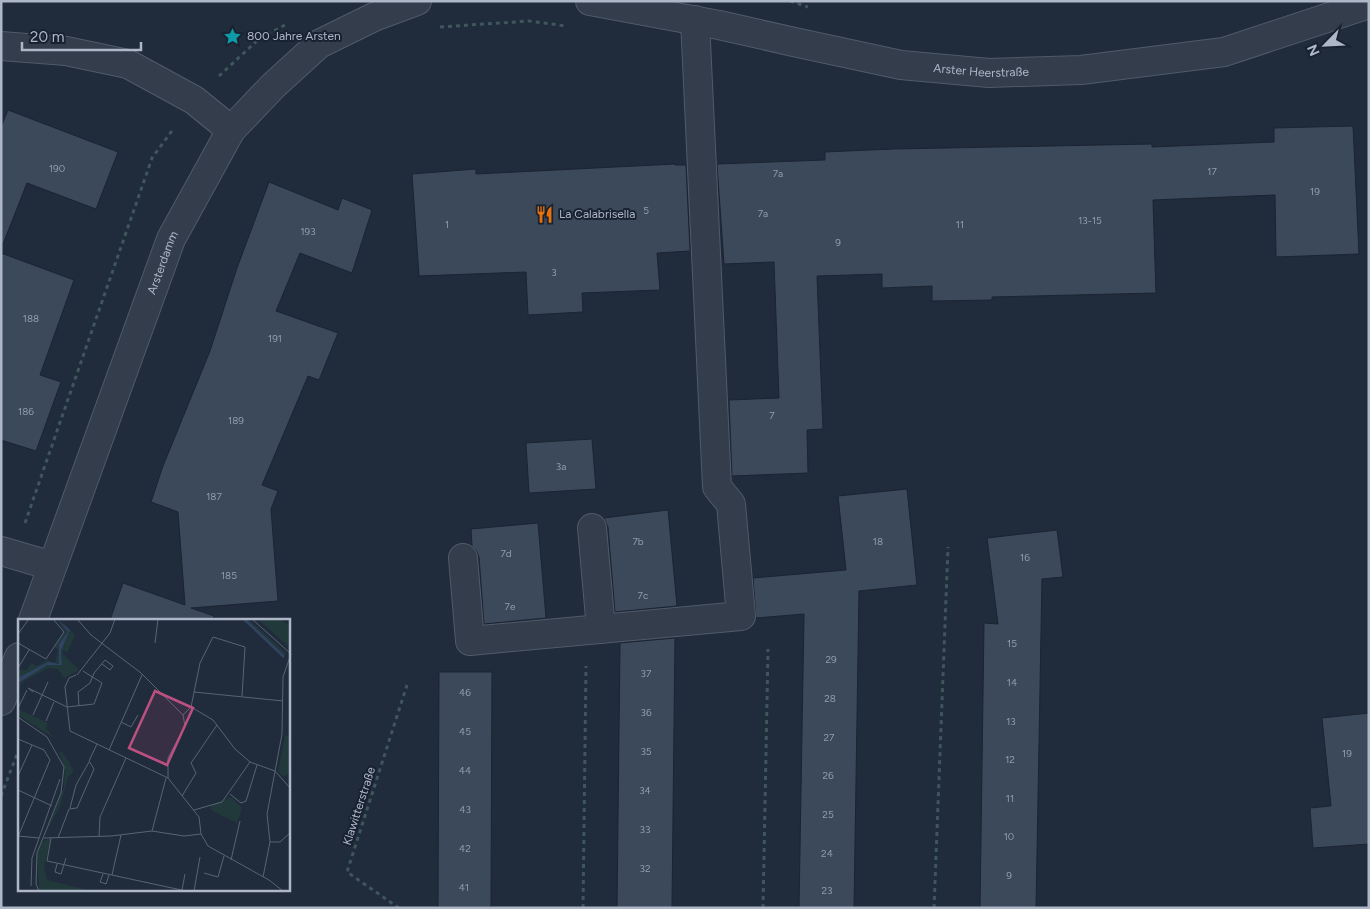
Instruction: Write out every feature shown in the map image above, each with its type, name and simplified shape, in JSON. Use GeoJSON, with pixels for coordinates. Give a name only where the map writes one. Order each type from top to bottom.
{"type":"FeatureCollection","features":[{"type":"Feature","properties":{"kind":"street","name":"Arsterdamm"},"geometry":{"type":"LineString","coordinates":[[33,619],[171,239],[231,130],[273,86],[319,44],[374,17],[417,1]]}},
{"type":"Feature","properties":{"kind":"street","name":"Arster Heerstraße"},"geometry":{"type":"LineString","coordinates":[[590,1],[695,20],[900,65],[990,73],[1081,70],[1224,52],[1369,4]]}},
{"type":"Feature","properties":{"kind":"street"},"geometry":{"type":"LineString","coordinates":[[463,558],[470,641],[740,616],[731,504],[717,486],[695,20]]}},
{"type":"Feature","properties":{"kind":"street"},"geometry":{"type":"LineString","coordinates":[[1,46],[66,51],[128,64],[194,100],[231,130]]}},
{"type":"Feature","properties":{"kind":"street"},"geometry":{"type":"LineString","coordinates":[[592,528],[601,629]]}},
{"type":"Feature","properties":{"kind":"street"},"geometry":{"type":"LineString","coordinates":[[1,551],[52,566]]}},
{"type":"Feature","properties":{"kind":"street"},"geometry":{"type":"LineString","coordinates":[[1,701],[18,659]]}},
{"type":"Feature","properties":{"kind":"path"},"geometry":{"type":"LineString","coordinates":[[934,908],[948,547]]}},
{"type":"Feature","properties":{"kind":"path"},"geometry":{"type":"LineString","coordinates":[[763,908],[768,650]]}},
{"type":"Feature","properties":{"kind":"path"},"geometry":{"type":"LineString","coordinates":[[583,908],[586,663]]}},
{"type":"Feature","properties":{"kind":"path","name":"Klawitterstraße"},"geometry":{"type":"LineString","coordinates":[[399,908],[346,872],[407,685]]}},
{"type":"Feature","properties":{"kind":"path"},"geometry":{"type":"LineString","coordinates":[[1,796],[18,752]]}},
{"type":"Feature","properties":{"kind":"building"},"geometry":{"type":"Polygon","coordinates":[[[8,110],[118,152],[96,209],[27,183],[3,244],[1,244],[1,127],[8,110]]]}},
{"type":"Feature","properties":{"kind":"building"},"geometry":{"type":"Polygon","coordinates":[[[1353,126],[1359,254],[1276,257],[1275,195],[1153,200],[1156,293],[992,297],[992,300],[932,301],[932,286],[882,288],[882,274],[817,276],[823,429],[807,430],[808,473],[732,476],[729,400],[779,398],[774,262],[724,264],[717,164],[825,160],[825,152],[893,149],[1152,144],[1152,147],[1274,142],[1274,128],[1353,126]]]}},
{"type":"Feature","properties":{"kind":"building"},"geometry":{"type":"Polygon","coordinates":[[[686,165],[690,251],[657,253],[660,290],[582,293],[583,312],[528,315],[526,272],[419,276],[412,174],[476,169],[476,174],[686,165]]]}},
{"type":"Feature","properties":{"kind":"building"},"geometry":{"type":"Polygon","coordinates":[[[269,182],[338,210],[342,198],[372,210],[352,273],[300,253],[276,311],[338,333],[319,380],[308,376],[262,485],[278,491],[271,509],[278,601],[191,608],[214,616],[213,619],[110,619],[123,583],[185,605],[178,512],[151,502],[163,466],[210,351],[237,268],[269,182]]]}},
{"type":"Feature","properties":{"kind":"building"},"geometry":{"type":"Polygon","coordinates":[[[1,253],[74,280],[40,375],[61,382],[36,451],[1,440],[1,253]]]}},
{"type":"Feature","properties":{"kind":"building"},"geometry":{"type":"Polygon","coordinates":[[[592,439],[596,489],[529,493],[526,443],[592,439]]]}},
{"type":"Feature","properties":{"kind":"building"},"geometry":{"type":"Polygon","coordinates":[[[907,489],[917,585],[859,591],[854,908],[799,908],[804,614],[756,618],[753,578],[846,570],[838,496],[907,489]]]}},
{"type":"Feature","properties":{"kind":"building"},"geometry":{"type":"Polygon","coordinates":[[[668,510],[677,606],[615,612],[608,527],[604,518],[668,510]]]}},
{"type":"Feature","properties":{"kind":"building"},"geometry":{"type":"Polygon","coordinates":[[[538,523],[546,618],[484,624],[479,557],[472,546],[471,529],[538,523]]]}},
{"type":"Feature","properties":{"kind":"building"},"geometry":{"type":"Polygon","coordinates":[[[1057,530],[1063,577],[1042,579],[1036,908],[980,908],[984,623],[998,624],[987,538],[1057,530]]]}},
{"type":"Feature","properties":{"kind":"building"},"geometry":{"type":"Polygon","coordinates":[[[675,638],[672,908],[617,908],[620,643],[675,638]]]}},
{"type":"Feature","properties":{"kind":"building"},"geometry":{"type":"Polygon","coordinates":[[[439,672],[492,672],[491,907],[438,907],[439,672]]]}},
{"type":"Feature","properties":{"kind":"building"},"geometry":{"type":"Polygon","coordinates":[[[1369,713],[1369,844],[1313,848],[1310,808],[1331,806],[1322,718],[1369,713]]]}},
{"type":"Feature","properties":{"kind":"place","name":"800 Jahre Arsten"},"geometry":{"type":"Point","coordinates":[233,36]}},
{"type":"Feature","properties":{"kind":"place","name":"La Calabrisella"},"geometry":{"type":"Point","coordinates":[545,214]}}]}
